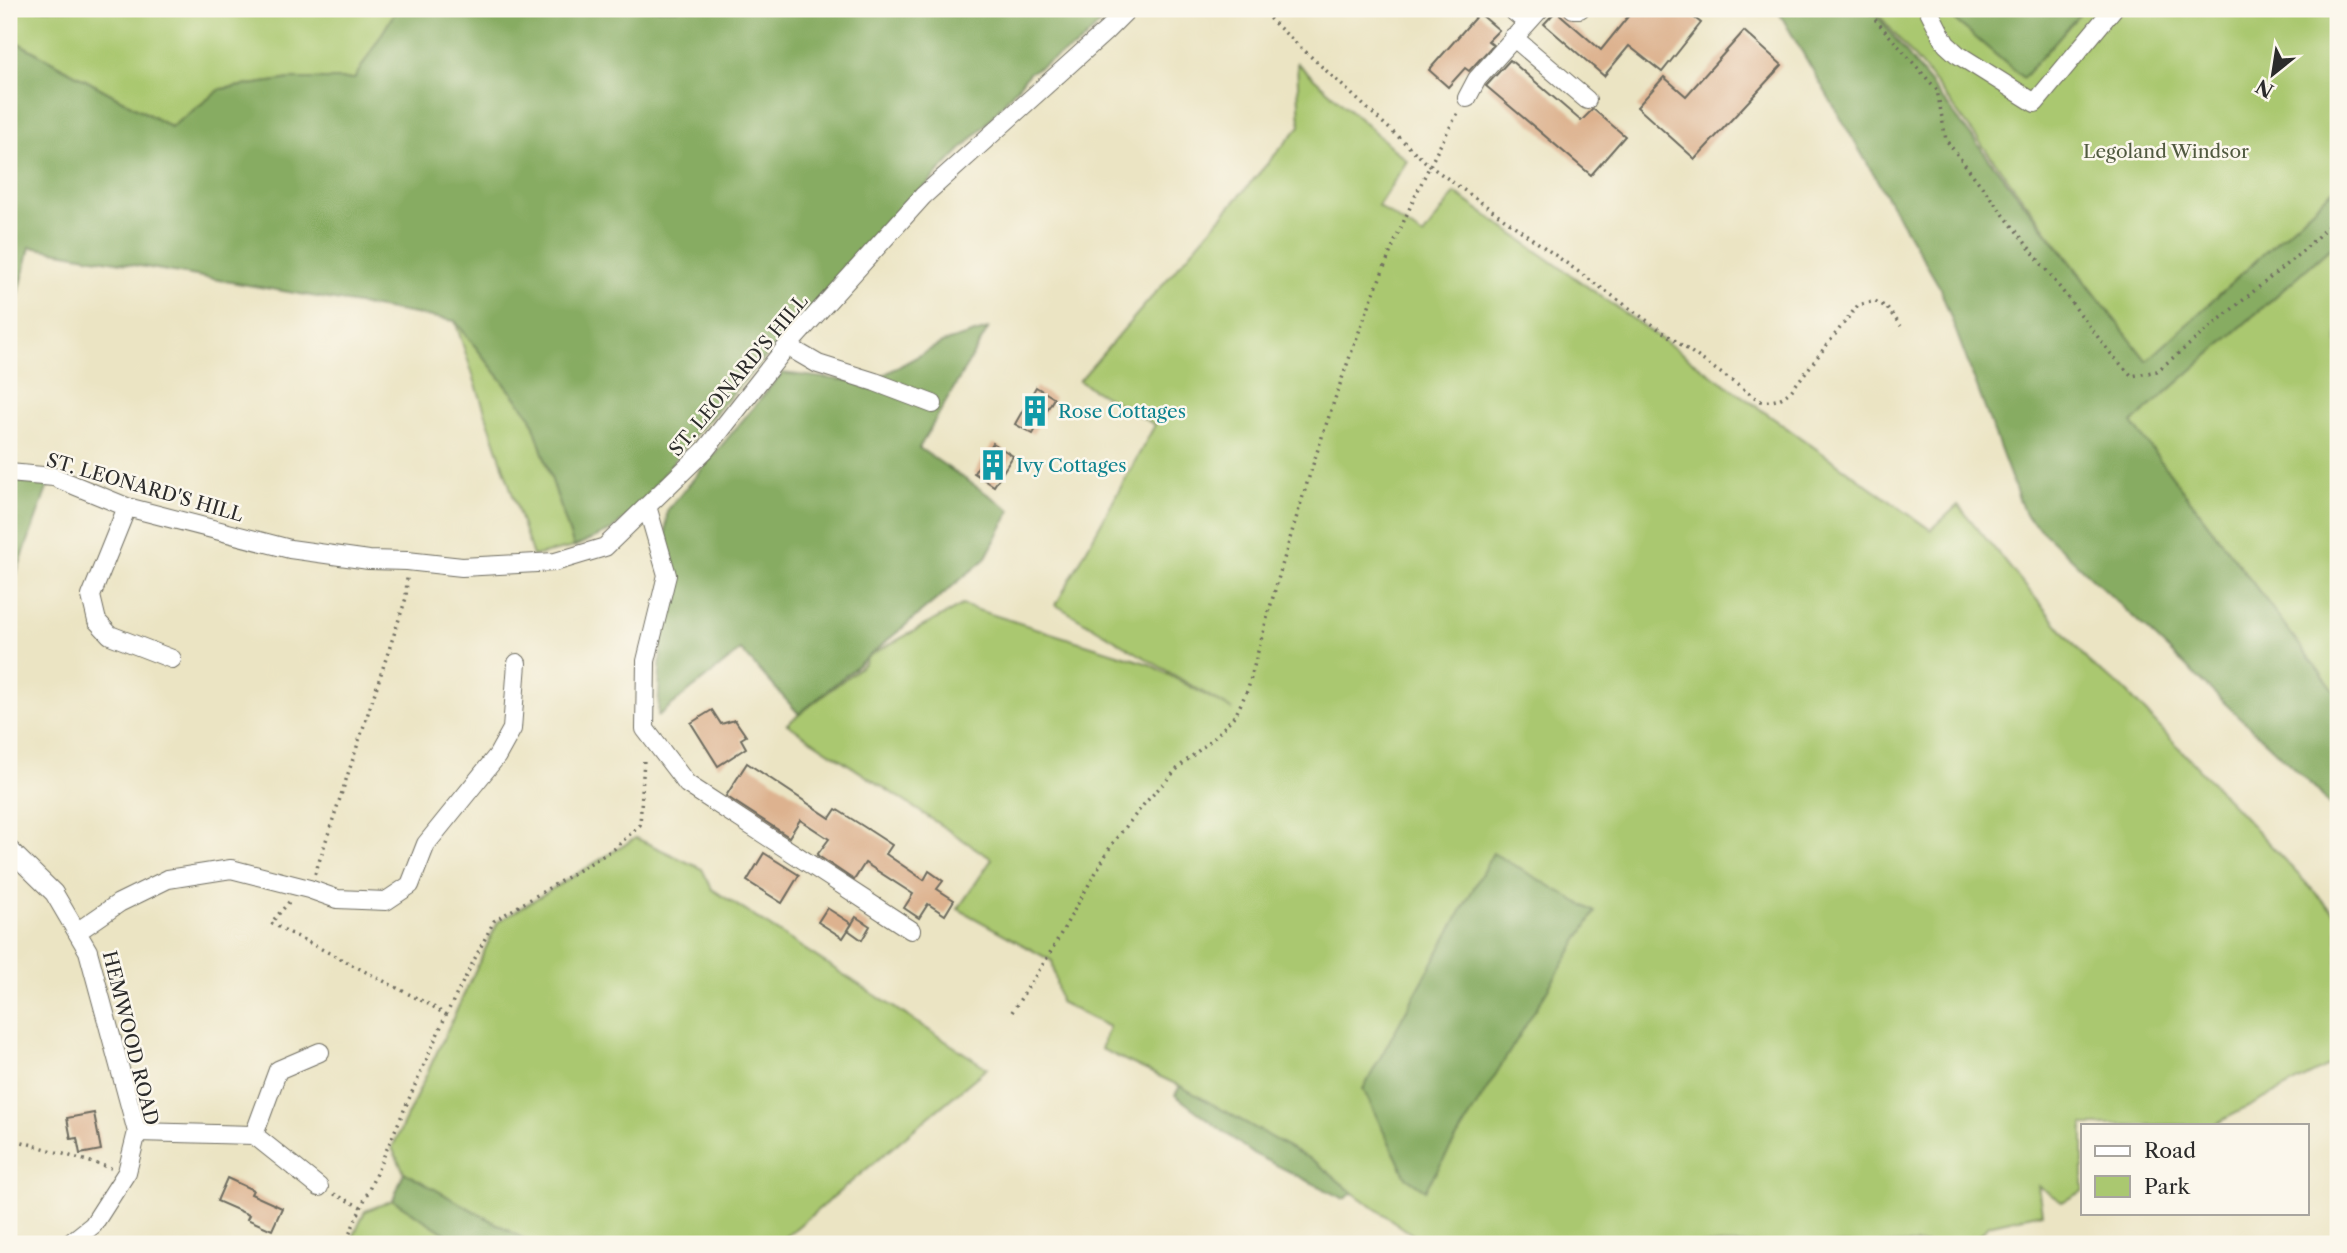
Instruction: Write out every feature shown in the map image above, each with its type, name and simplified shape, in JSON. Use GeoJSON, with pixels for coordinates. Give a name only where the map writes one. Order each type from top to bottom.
{"type":"FeatureCollection","features":[{"type":"Feature","properties":{"kind":"street","name":"ST. LEONARD'S HILL"},"geometry":{"type":"LineString","coordinates":[[9,473],[54,477],[127,507],[290,549],[369,559],[462,567],[555,562],[605,547],[706,449],[788,346],[923,196],[1128,9]]}},
{"type":"Feature","properties":{"kind":"street"},"geometry":{"type":"LineString","coordinates":[[1511,9],[1526,22]]}},
{"type":"Feature","properties":{"kind":"street"},"geometry":{"type":"LineString","coordinates":[[1467,98],[1477,79],[1540,9]]}},
{"type":"Feature","properties":{"kind":"street"},"geometry":{"type":"LineString","coordinates":[[1573,9],[1580,9]]}},
{"type":"Feature","properties":{"kind":"street"},"geometry":{"type":"LineString","coordinates":[[1928,9],[1946,44],[1957,54],[2035,103],[2113,9]]}},
{"type":"Feature","properties":{"kind":"street"},"geometry":{"type":"LineString","coordinates":[[1513,37],[1587,100]]}},
{"type":"Feature","properties":{"kind":"street"},"geometry":{"type":"LineString","coordinates":[[788,346],[818,364],[933,404]]}},
{"type":"Feature","properties":{"kind":"street"},"geometry":{"type":"LineString","coordinates":[[647,506],[667,575],[646,661],[645,729],[687,784],[911,930]]}},
{"type":"Feature","properties":{"kind":"street"},"geometry":{"type":"LineString","coordinates":[[127,507],[92,596],[97,621],[110,635],[172,659]]}},
{"type":"Feature","properties":{"kind":"street"},"geometry":{"type":"LineString","coordinates":[[77,932],[119,903],[167,879],[231,869],[337,899],[386,901],[410,885],[426,844],[497,756],[512,729],[517,663]]}},
{"type":"Feature","properties":{"kind":"street","name":"HEMWOOD ROAD"},"geometry":{"type":"LineString","coordinates":[[9,849],[54,892],[88,951],[137,1132],[127,1172],[93,1225],[69,1244]]}},
{"type":"Feature","properties":{"kind":"street"},"geometry":{"type":"LineString","coordinates":[[254,1135],[278,1070],[320,1052]]}},
{"type":"Feature","properties":{"kind":"street"},"geometry":{"type":"LineString","coordinates":[[137,1132],[254,1135],[319,1187]]}},
{"type":"Feature","properties":{"kind":"path"},"geometry":{"type":"LineString","coordinates":[[1259,9],[1430,166],[1760,401],[1782,399],[1791,391],[1858,305],[1875,301],[1886,307],[1901,326]]}},
{"type":"Feature","properties":{"kind":"path"},"geometry":{"type":"LineString","coordinates":[[1866,9],[1937,90],[1946,140],[2111,354],[2132,376],[2157,371],[2305,249],[2338,216]]}},
{"type":"Feature","properties":{"kind":"path"},"geometry":{"type":"LineString","coordinates":[[1012,1012],[1047,958],[1112,844],[1180,766],[1236,714],[1248,689],[1317,447],[1386,261],[1430,166],[1467,98]]}},
{"type":"Feature","properties":{"kind":"path"},"geometry":{"type":"LineString","coordinates":[[407,561],[406,598],[305,888],[271,923],[446,1015]]}},
{"type":"Feature","properties":{"kind":"path"},"geometry":{"type":"LineString","coordinates":[[345,1244],[446,1015],[494,921],[614,849],[640,825],[645,729]]}},
{"type":"Feature","properties":{"kind":"path"},"geometry":{"type":"LineString","coordinates":[[9,1138],[127,1172]]}},
{"type":"Feature","properties":{"kind":"path"},"geometry":{"type":"LineString","coordinates":[[319,1187],[361,1207]]}},
{"type":"Feature","properties":{"kind":"green space"},"geometry":{"type":"Polygon","coordinates":[[[9,9],[397,9],[355,79],[290,79],[221,89],[171,127],[9,40],[9,9]]]}},
{"type":"Feature","properties":{"kind":"green space"},"geometry":{"type":"Polygon","coordinates":[[[397,9],[1115,9],[1080,44],[1029,73],[986,124],[865,248],[694,436],[635,510],[612,530],[574,547],[531,417],[455,321],[30,247],[9,334],[9,40],[171,127],[221,89],[290,79],[354,79],[397,9]]]}},
{"type":"Feature","properties":{"kind":"green space"},"geometry":{"type":"Polygon","coordinates":[[[1777,9],[1872,9],[2147,361],[2338,185],[2338,241],[2132,423],[2338,696],[2338,815],[2317,790],[2025,515],[1939,286],[1777,9]]]}},
{"type":"Feature","properties":{"kind":"green space","name":"Legoland Windsor"},"geometry":{"type":"Polygon","coordinates":[[[1874,9],[2338,9],[2338,185],[2147,362],[1929,75],[1874,9]]]}},
{"type":"Feature","properties":{"kind":"green space"},"geometry":{"type":"Polygon","coordinates":[[[1964,9],[2084,9],[2023,78],[1955,20],[1964,9]]]}},
{"type":"Feature","properties":{"kind":"green space"},"geometry":{"type":"Polygon","coordinates":[[[1297,63],[1407,161],[1378,206],[1423,236],[1455,193],[1931,530],[1958,505],[2091,665],[2121,686],[2338,917],[2338,1061],[2215,1124],[2081,1124],[2081,1192],[2062,1202],[2038,1186],[2042,1213],[1988,1225],[1974,1244],[1426,1244],[1353,1193],[1317,1163],[1180,1086],[1101,1049],[1109,1027],[1060,1002],[1052,961],[958,909],[992,859],[787,724],[865,663],[868,656],[962,605],[1149,664],[1233,710],[1056,605],[1155,425],[1079,381],[1300,126],[1297,63]]]}},
{"type":"Feature","properties":{"kind":"green space"},"geometry":{"type":"Polygon","coordinates":[[[2338,241],[2338,696],[2132,423],[2338,241]]]}},
{"type":"Feature","properties":{"kind":"green space"},"geometry":{"type":"Polygon","coordinates":[[[455,321],[531,417],[574,547],[533,556],[455,321]]]}},
{"type":"Feature","properties":{"kind":"green space"},"geometry":{"type":"Polygon","coordinates":[[[988,329],[919,448],[1011,510],[985,559],[799,714],[741,650],[658,716],[667,511],[782,373],[869,383],[942,343],[988,329]]]}},
{"type":"Feature","properties":{"kind":"green space"},"geometry":{"type":"Polygon","coordinates":[[[9,481],[49,483],[9,594],[9,481]]]}},
{"type":"Feature","properties":{"kind":"green space"},"geometry":{"type":"Polygon","coordinates":[[[636,838],[702,869],[712,889],[987,1068],[777,1244],[533,1244],[404,1172],[392,1148],[498,922],[636,838]]]}},
{"type":"Feature","properties":{"kind":"green space"},"geometry":{"type":"Polygon","coordinates":[[[1493,853],[1595,912],[1425,1190],[1406,1177],[1363,1089],[1493,853]]]}},
{"type":"Feature","properties":{"kind":"green space"},"geometry":{"type":"Polygon","coordinates":[[[1180,1086],[1317,1163],[1353,1193],[1344,1199],[1252,1153],[1175,1095],[1180,1086]]]}},
{"type":"Feature","properties":{"kind":"green space"},"geometry":{"type":"Polygon","coordinates":[[[404,1172],[533,1244],[462,1244],[393,1200],[404,1172]]]}},
{"type":"Feature","properties":{"kind":"green space"},"geometry":{"type":"Polygon","coordinates":[[[393,1200],[462,1244],[350,1244],[365,1211],[393,1200]]]}},
{"type":"Feature","properties":{"kind":"building"},"geometry":{"type":"Polygon","coordinates":[[[1634,9],[1683,9],[1701,23],[1662,72],[1629,46],[1604,76],[1544,24],[1556,11],[1601,50],[1634,9]]]}},
{"type":"Feature","properties":{"kind":"building"},"geometry":{"type":"Polygon","coordinates":[[[1479,13],[1499,30],[1488,41],[1493,45],[1469,71],[1465,68],[1448,87],[1429,70],[1479,13]]]}},
{"type":"Feature","properties":{"kind":"building"},"geometry":{"type":"Polygon","coordinates":[[[1744,31],[1782,65],[1695,159],[1637,107],[1664,77],[1686,96],[1744,31]]]}},
{"type":"Feature","properties":{"kind":"building"},"geometry":{"type":"Polygon","coordinates":[[[1510,60],[1581,121],[1593,109],[1625,136],[1591,175],[1486,86],[1510,60]]]}},
{"type":"Feature","properties":{"kind":"building","name":"Rose Cottages"},"geometry":{"type":"Polygon","coordinates":[[[1036,387],[1054,398],[1033,434],[1015,424],[1036,387]]]}},
{"type":"Feature","properties":{"kind":"building","name":"Ivy Cottages"},"geometry":{"type":"Polygon","coordinates":[[[993,443],[1013,456],[994,486],[974,473],[993,443]]]}},
{"type":"Feature","properties":{"kind":"building"},"geometry":{"type":"Polygon","coordinates":[[[712,710],[721,724],[735,720],[746,736],[741,739],[746,748],[718,766],[691,723],[712,710]]]}},
{"type":"Feature","properties":{"kind":"building"},"geometry":{"type":"Polygon","coordinates":[[[747,763],[830,818],[836,809],[892,845],[886,854],[924,880],[929,871],[943,881],[937,889],[954,900],[945,915],[928,904],[919,918],[904,908],[913,894],[865,863],[854,880],[817,855],[829,839],[800,820],[789,837],[726,796],[747,763]]]}},
{"type":"Feature","properties":{"kind":"building"},"geometry":{"type":"Polygon","coordinates":[[[764,853],[799,875],[782,903],[747,881],[764,853]]]}},
{"type":"Feature","properties":{"kind":"building"},"geometry":{"type":"Polygon","coordinates":[[[827,908],[852,924],[843,938],[818,922],[827,908]]]}},
{"type":"Feature","properties":{"kind":"building"},"geometry":{"type":"Polygon","coordinates":[[[856,917],[870,926],[862,940],[848,930],[856,917]]]}},
{"type":"Feature","properties":{"kind":"building"},"geometry":{"type":"Polygon","coordinates":[[[94,1113],[101,1150],[80,1154],[77,1138],[71,1139],[67,1118],[94,1113]]]}},
{"type":"Feature","properties":{"kind":"building"},"geometry":{"type":"Polygon","coordinates":[[[227,1178],[253,1190],[251,1194],[282,1208],[272,1230],[247,1219],[249,1215],[217,1201],[227,1178]]]}},
{"type":"Feature","properties":{"kind":"place","name":"Rose Cottages"},"geometry":{"type":"Point","coordinates":[1035,411]}},
{"type":"Feature","properties":{"kind":"place","name":"Ivy Cottages"},"geometry":{"type":"Point","coordinates":[993,465]}}]}
